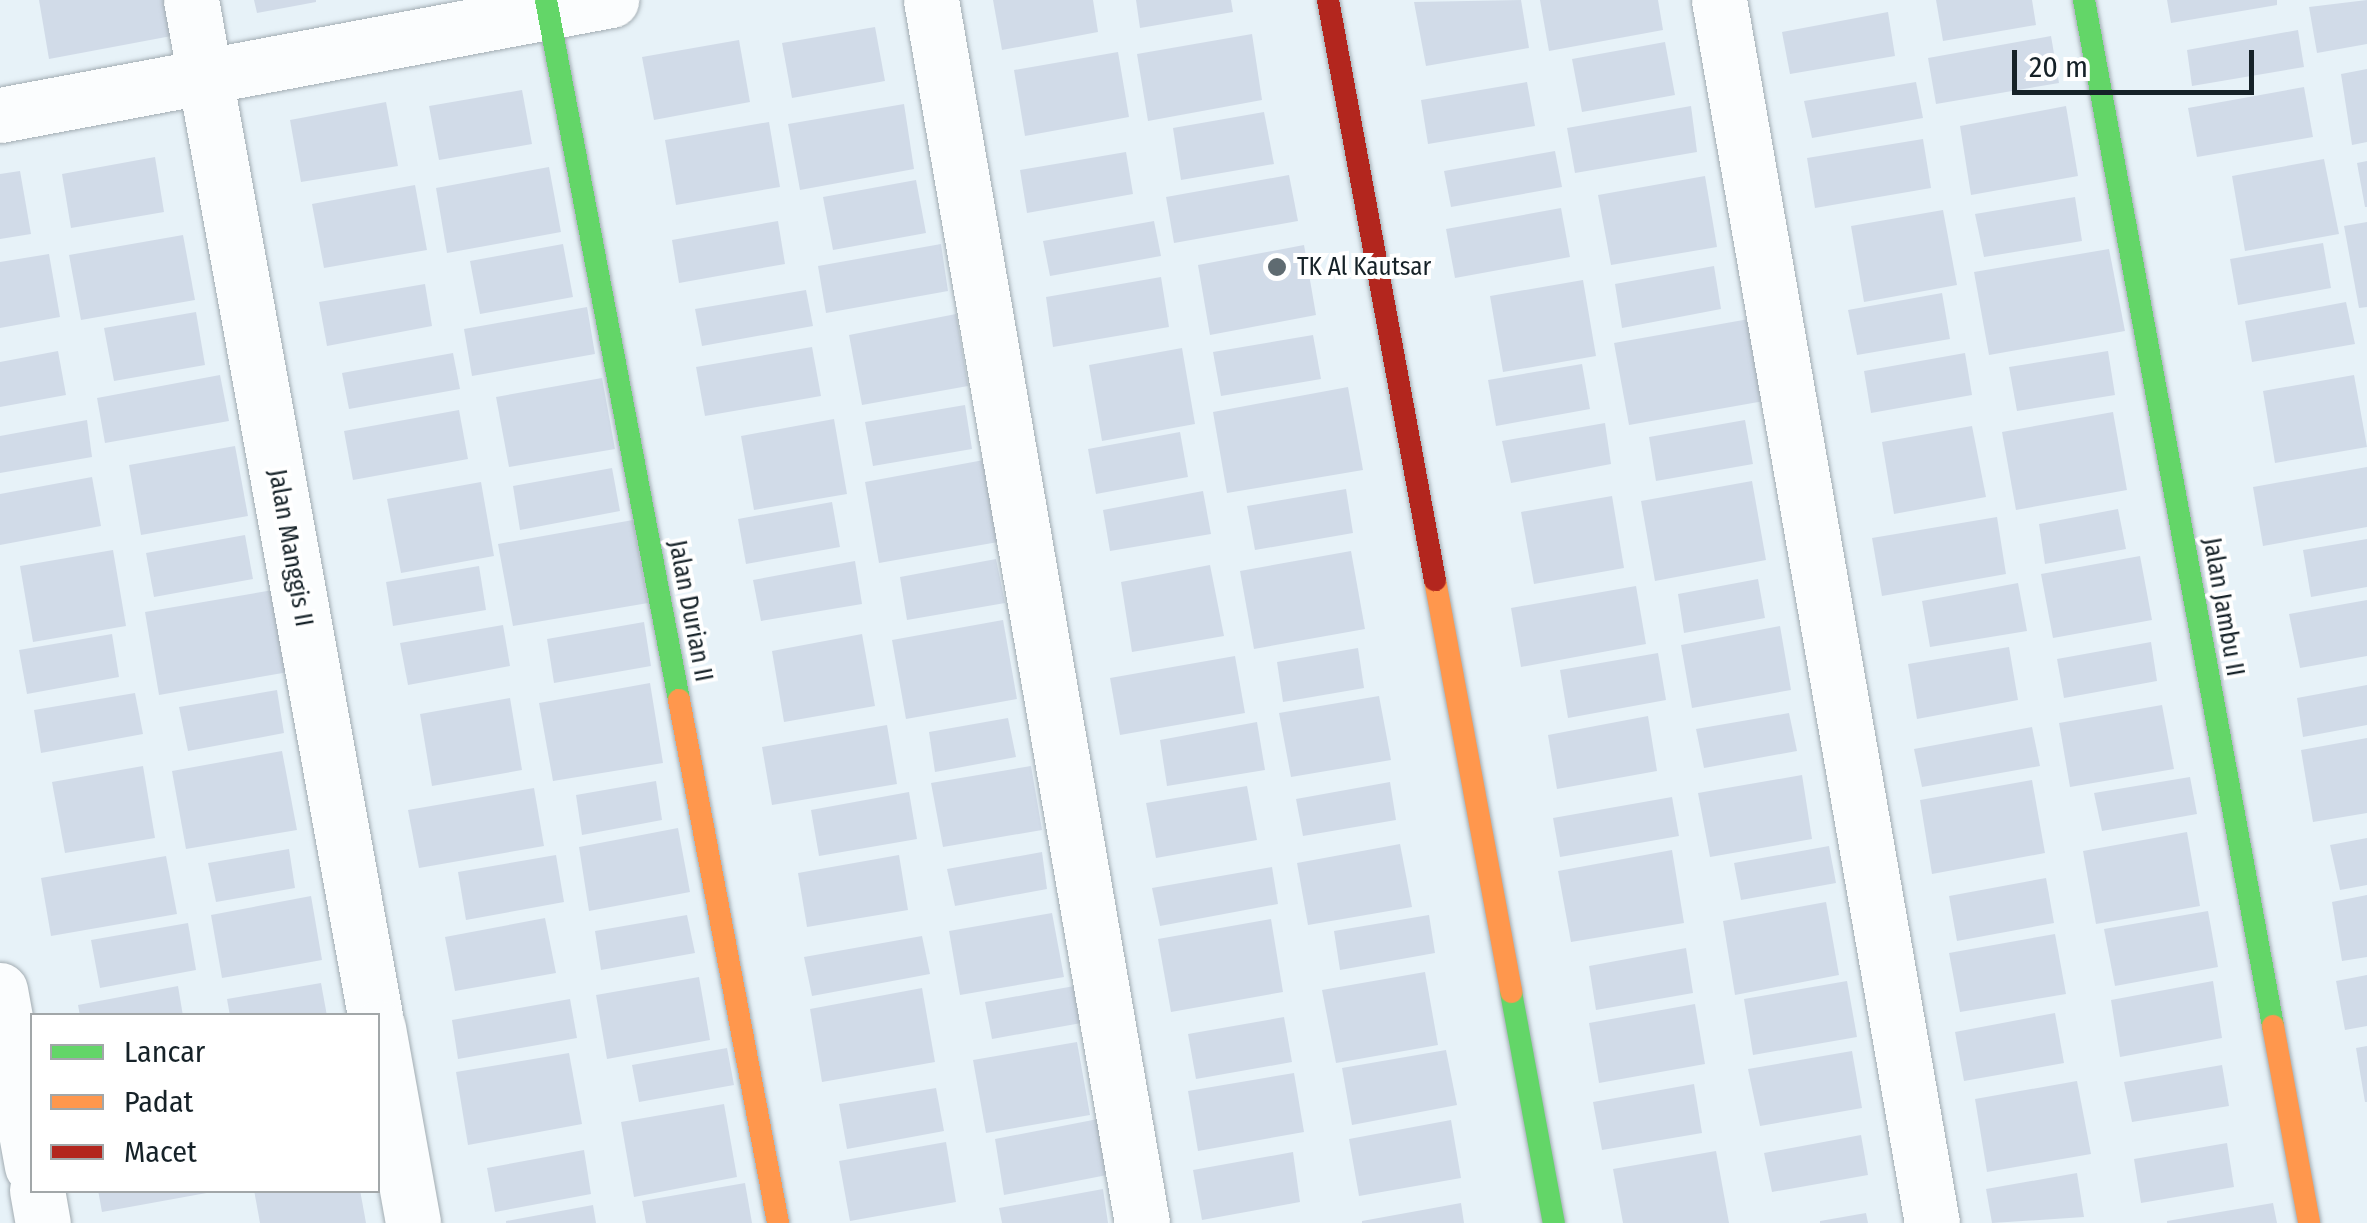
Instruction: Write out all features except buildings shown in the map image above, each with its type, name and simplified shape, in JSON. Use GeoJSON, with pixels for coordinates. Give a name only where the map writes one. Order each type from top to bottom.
{"type":"FeatureCollection","features":[{"type":"Feature","properties":{"kind":"street","name":"Jalan Manggis II"},"geometry":{"type":"LineString","coordinates":[[191,0],[374,1013]]}},
{"type":"Feature","properties":{"kind":"street"},"geometry":{"type":"LineString","coordinates":[[0,115],[205,80],[547,5],[611,0]]}},
{"type":"Feature","properties":{"kind":"street"},"geometry":{"type":"LineString","coordinates":[[931,0],[1142,1223]]}},
{"type":"Feature","properties":{"kind":"street"},"geometry":{"type":"LineString","coordinates":[[1328,0],[1554,1223]]}},
{"type":"Feature","properties":{"kind":"street"},"geometry":{"type":"LineString","coordinates":[[1719,0],[1932,1223]]}},
{"type":"Feature","properties":{"kind":"street","name":"Jalan Jambu II"},"geometry":{"type":"LineString","coordinates":[[2084,0],[2309,1223]]}},
{"type":"Feature","properties":{"kind":"street","name":"Jalan Durian II"},"geometry":{"type":"LineString","coordinates":[[547,5],[778,1223]]}},
{"type":"Feature","properties":{"kind":"street"},"geometry":{"type":"LineString","coordinates":[[0,990],[30,1155]]}},
{"type":"Feature","properties":{"kind":"street"},"geometry":{"type":"LineString","coordinates":[[380,1039],[413,1223]]}},
{"type":"Feature","properties":{"kind":"street"},"geometry":{"type":"LineString","coordinates":[[38,1193],[43,1223]]}},
{"type":"Feature","properties":{"kind":"traffic: fast"},"geometry":{"type":"LineString","coordinates":[[546,0],[679,700]]}},
{"type":"Feature","properties":{"kind":"traffic: fast"},"geometry":{"type":"LineString","coordinates":[[2084,0],[2273,1026]]}},
{"type":"Feature","properties":{"kind":"traffic: fast"},"geometry":{"type":"LineString","coordinates":[[1511,992],[1554,1223]]}},
{"type":"Feature","properties":{"kind":"traffic: slow"},"geometry":{"type":"LineString","coordinates":[[1435,580],[1511,992]]}},
{"type":"Feature","properties":{"kind":"traffic: slow"},"geometry":{"type":"LineString","coordinates":[[679,700],[778,1223]]}},
{"type":"Feature","properties":{"kind":"traffic: slow"},"geometry":{"type":"LineString","coordinates":[[2273,1026],[2309,1223]]}},
{"type":"Feature","properties":{"kind":"traffic: jam"},"geometry":{"type":"LineString","coordinates":[[1328,0],[1435,580]]}},
{"type":"Feature","properties":{"kind":"place","name":"TK Al Kautsar"},"geometry":{"type":"Point","coordinates":[1277,267]}}]}
